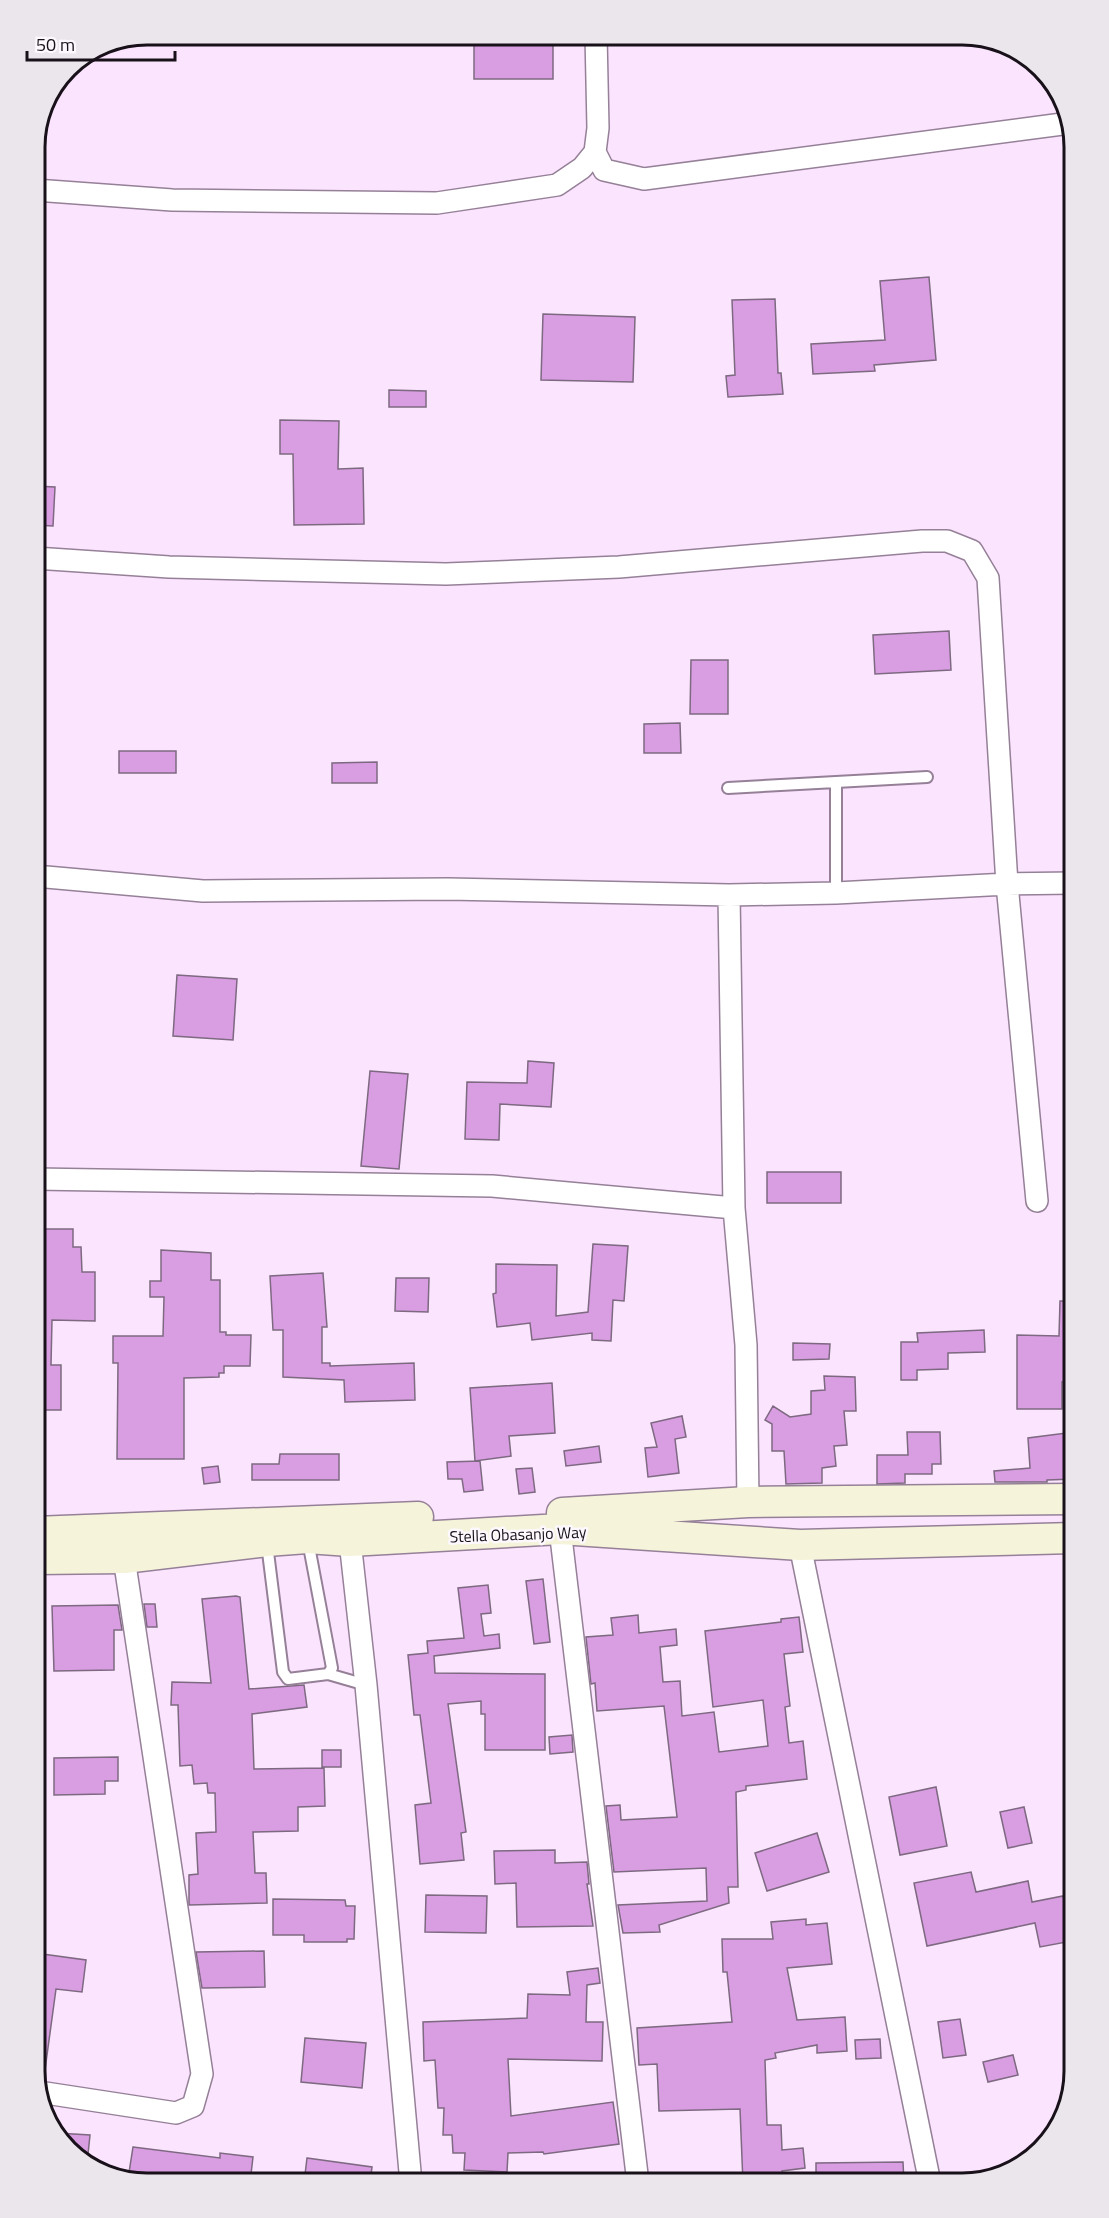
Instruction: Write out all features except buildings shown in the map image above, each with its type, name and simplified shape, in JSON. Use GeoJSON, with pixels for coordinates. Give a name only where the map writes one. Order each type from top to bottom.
{"type":"FeatureCollection","features":[{"type":"Feature","properties":{"kind":"street"},"geometry":{"type":"LineString","coordinates":[[45,191],[172,200],[436,203],[557,185],[582,168],[595,152],[598,128],[596,45]]}},
{"type":"Feature","properties":{"kind":"street"},"geometry":{"type":"LineString","coordinates":[[595,152],[604,170],[644,178],[1061,124]]}},
{"type":"Feature","properties":{"kind":"street"},"geometry":{"type":"LineString","coordinates":[[45,559],[169,567],[446,574],[619,567],[922,541],[948,541],[972,551],[988,578],[1007,884],[1037,1201]]}},
{"type":"Feature","properties":{"kind":"street"},"geometry":{"type":"LineString","coordinates":[[45,877],[203,891],[448,889],[729,895],[1064,883]]}},
{"type":"Feature","properties":{"kind":"street"},"geometry":{"type":"LineString","coordinates":[[729,895],[734,1208],[746,1345],[748,1502]]}},
{"type":"Feature","properties":{"kind":"street"},"geometry":{"type":"LineString","coordinates":[[45,1179],[492,1186],[734,1208]]}},
{"type":"Feature","properties":{"kind":"street"},"geometry":{"type":"LineString","coordinates":[[45,1532],[287,1535],[562,1513],[748,1502],[1064,1499]]}},
{"type":"Feature","properties":{"kind":"street"},"geometry":{"type":"LineString","coordinates":[[560,1529],[637,2173]]}},
{"type":"Feature","properties":{"kind":"street","name":"Stella Obasanjo Way"},"geometry":{"type":"LineString","coordinates":[[45,1559],[124,1558],[287,1535],[350,1541],[560,1529],[800,1545],[1064,1538]]}},
{"type":"Feature","properties":{"kind":"street"},"geometry":{"type":"LineString","coordinates":[[350,1541],[366,1685],[410,2173]]}},
{"type":"Feature","properties":{"kind":"street"},"geometry":{"type":"LineString","coordinates":[[800,1545],[928,2173]]}},
{"type":"Feature","properties":{"kind":"street"},"geometry":{"type":"LineString","coordinates":[[48,2093],[176,2113],[193,2106],[202,2074],[124,1558]]}},
{"type":"Feature","properties":{"kind":"lane"},"geometry":{"type":"LineString","coordinates":[[728,788],[927,777]]}},
{"type":"Feature","properties":{"kind":"lane"},"geometry":{"type":"LineString","coordinates":[[836,782],[836,893]]}},
{"type":"Feature","properties":{"kind":"lane"},"geometry":{"type":"LineString","coordinates":[[287,1535],[332,1668],[328,1674]]}},
{"type":"Feature","properties":{"kind":"lane"},"geometry":{"type":"LineString","coordinates":[[287,1535],[283,1672],[288,1679],[328,1674],[366,1685]]}}]}
